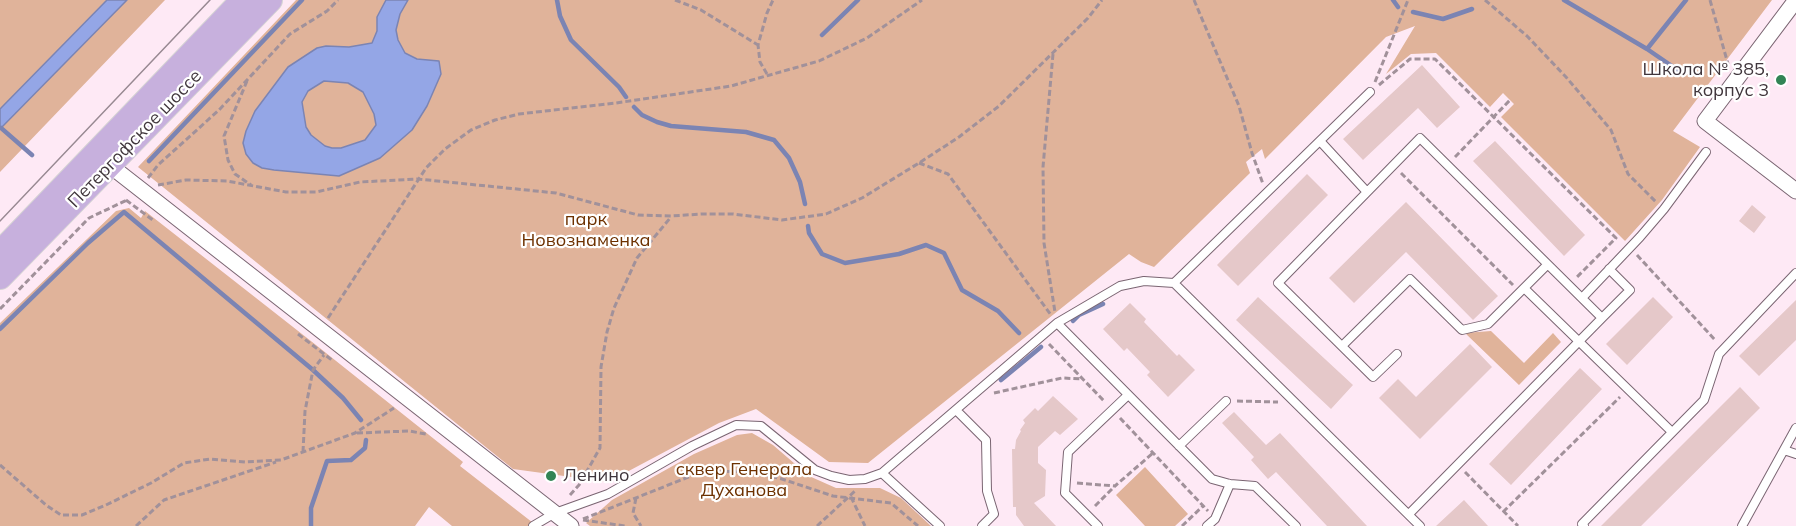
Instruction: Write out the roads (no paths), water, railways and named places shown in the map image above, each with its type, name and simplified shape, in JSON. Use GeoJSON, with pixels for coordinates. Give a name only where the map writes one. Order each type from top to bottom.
{"type":"FeatureCollection","features":[{"type":"Feature","properties":{"kind":"main road","name":"Петергофское шоссе"},"geometry":{"type":"LineString","coordinates":[[0,277],[243,0]]}},
{"type":"Feature","properties":{"kind":"main road","name":"Петергофское шоссе"},"geometry":{"type":"LineString","coordinates":[[0,253],[103,160],[270,0]]}},
{"type":"Feature","properties":{"kind":"street"},"geometry":{"type":"LineString","coordinates":[[1796,0],[1705,121],[1796,191]]}},
{"type":"Feature","properties":{"kind":"street"},"geometry":{"type":"LineString","coordinates":[[103,160],[136,191],[320,330],[572,526]]}},
{"type":"Feature","properties":{"kind":"lane"},"geometry":{"type":"LineString","coordinates":[[1174,283],[1370,92]]}},
{"type":"Feature","properties":{"kind":"lane"},"geometry":{"type":"LineString","coordinates":[[1397,354],[1373,377],[1278,283],[1420,138],[1602,318]]}},
{"type":"Feature","properties":{"kind":"lane"},"geometry":{"type":"LineString","coordinates":[[1320,141],[1367,192]]}},
{"type":"Feature","properties":{"kind":"lane"},"geometry":{"type":"LineString","coordinates":[[1582,298],[1664,209],[1706,152]]}},
{"type":"Feature","properties":{"kind":"lane"},"geometry":{"type":"LineString","coordinates":[[1342,346],[1410,279],[1462,330],[1488,324],[1547,265]]}},
{"type":"Feature","properties":{"kind":"lane"},"geometry":{"type":"LineString","coordinates":[[1408,514],[1630,290],[1609,269]]}},
{"type":"Feature","properties":{"kind":"lane"},"geometry":{"type":"LineString","coordinates":[[1584,526],[1582,524],[1704,400],[1719,354],[1796,273]]}},
{"type":"Feature","properties":{"kind":"lane"},"geometry":{"type":"LineString","coordinates":[[532,526],[555,513],[608,494],[692,446],[736,425],[761,426],[815,470],[831,476],[849,480],[865,479],[882,473],[1057,323],[1120,286],[1144,281],[1174,283],[1420,526]]}},
{"type":"Feature","properties":{"kind":"lane"},"geometry":{"type":"LineString","coordinates":[[1522,290],[1579,341],[1672,432]]}},
{"type":"Feature","properties":{"kind":"lane"},"geometry":{"type":"LineString","coordinates":[[1057,323],[1212,479],[1230,484],[1256,486],[1296,526]]}},
{"type":"Feature","properties":{"kind":"lane"},"geometry":{"type":"LineString","coordinates":[[1098,526],[1065,493],[1068,452],[1128,395]]}},
{"type":"Feature","properties":{"kind":"lane"},"geometry":{"type":"LineString","coordinates":[[1179,446],[1227,401]]}},
{"type":"Feature","properties":{"kind":"lane"},"geometry":{"type":"LineString","coordinates":[[957,411],[986,440],[987,492],[994,514],[982,526]]}},
{"type":"Feature","properties":{"kind":"lane"},"geometry":{"type":"LineString","coordinates":[[1742,526],[1796,428]]}},
{"type":"Feature","properties":{"kind":"lane"},"geometry":{"type":"LineString","coordinates":[[1784,450],[1796,454]]}},
{"type":"Feature","properties":{"kind":"lane"},"geometry":{"type":"LineString","coordinates":[[882,473],[940,526]]}},
{"type":"Feature","properties":{"kind":"lane"},"geometry":{"type":"LineString","coordinates":[[1207,526],[1215,519],[1230,484]]}},
{"type":"Feature","properties":{"kind":"water"},"geometry":{"type":"Polygon","coordinates":[[[107,0],[127,0],[0,129],[0,109],[107,0]]]}},
{"type":"Feature","properties":{"kind":"water"},"geometry":{"type":"Polygon","coordinates":[[[386,0],[408,0],[400,14],[396,30],[398,40],[405,53],[417,59],[439,61],[441,74],[427,106],[412,130],[380,158],[339,176],[274,170],[262,168],[253,163],[246,154],[243,143],[246,131],[255,111],[288,67],[317,48],[349,47],[372,43],[377,31],[377,17],[386,0]],[[324,81],[308,91],[302,102],[306,127],[311,135],[325,146],[341,148],[365,140],[376,125],[374,114],[363,92],[348,83],[324,81]]]}},
{"type":"Feature","properties":{"kind":"waterway"},"geometry":{"type":"LineString","coordinates":[[149,161],[302,0]]}},
{"type":"Feature","properties":{"kind":"waterway"},"geometry":{"type":"LineString","coordinates":[[557,0],[560,16],[571,40],[619,87],[626,97]]}},
{"type":"Feature","properties":{"kind":"waterway"},"geometry":{"type":"LineString","coordinates":[[822,35],[858,0]]}},
{"type":"Feature","properties":{"kind":"waterway"},"geometry":{"type":"LineString","coordinates":[[1393,0],[1398,7]]}},
{"type":"Feature","properties":{"kind":"waterway"},"geometry":{"type":"LineString","coordinates":[[1564,0],[1647,49],[1682,73]]}},
{"type":"Feature","properties":{"kind":"waterway"},"geometry":{"type":"LineString","coordinates":[[1647,49],[1686,0]]}},
{"type":"Feature","properties":{"kind":"waterway"},"geometry":{"type":"LineString","coordinates":[[1413,12],[1443,19],[1472,9]]}},
{"type":"Feature","properties":{"kind":"waterway"},"geometry":{"type":"LineString","coordinates":[[634,107],[642,115],[671,126],[746,132],[774,140],[789,158],[800,182],[805,204]]}},
{"type":"Feature","properties":{"kind":"waterway"},"geometry":{"type":"LineString","coordinates":[[1,128],[32,155]]}},
{"type":"Feature","properties":{"kind":"waterway"},"geometry":{"type":"LineString","coordinates":[[0,329],[88,243],[124,212],[313,370],[343,398],[361,420]]}},
{"type":"Feature","properties":{"kind":"waterway"},"geometry":{"type":"LineString","coordinates":[[808,226],[809,233],[822,254],[845,263],[899,254],[926,245],[944,253],[962,290],[998,311],[1019,333]]}},
{"type":"Feature","properties":{"kind":"waterway"},"geometry":{"type":"LineString","coordinates":[[1073,321],[1079,315],[1103,304]]}},
{"type":"Feature","properties":{"kind":"waterway"},"geometry":{"type":"LineString","coordinates":[[1001,380],[1041,347]]}},
{"type":"Feature","properties":{"kind":"waterway"},"geometry":{"type":"LineString","coordinates":[[311,526],[311,508],[327,461],[351,460],[365,448],[366,440]]}},
{"type":"Feature","properties":{"kind":"tram line"},"geometry":{"type":"LineString","coordinates":[[0,221],[210,0]]}},
{"type":"Feature","properties":{"kind":"place","name":"Школа № 385, корпус 3"},"geometry":{"type":"Point","coordinates":[1781,80]}},
{"type":"Feature","properties":{"kind":"place","name":"Ленино"},"geometry":{"type":"Point","coordinates":[551,476]}},
{"type":"Feature","properties":{"kind":"park label","name":"парк Новознаменка"},"geometry":{"type":"Point","coordinates":[586,230]}},
{"type":"Feature","properties":{"kind":"park label","name":"сквер Генерала Духанова"},"geometry":{"type":"Point","coordinates":[744,480]}}]}
